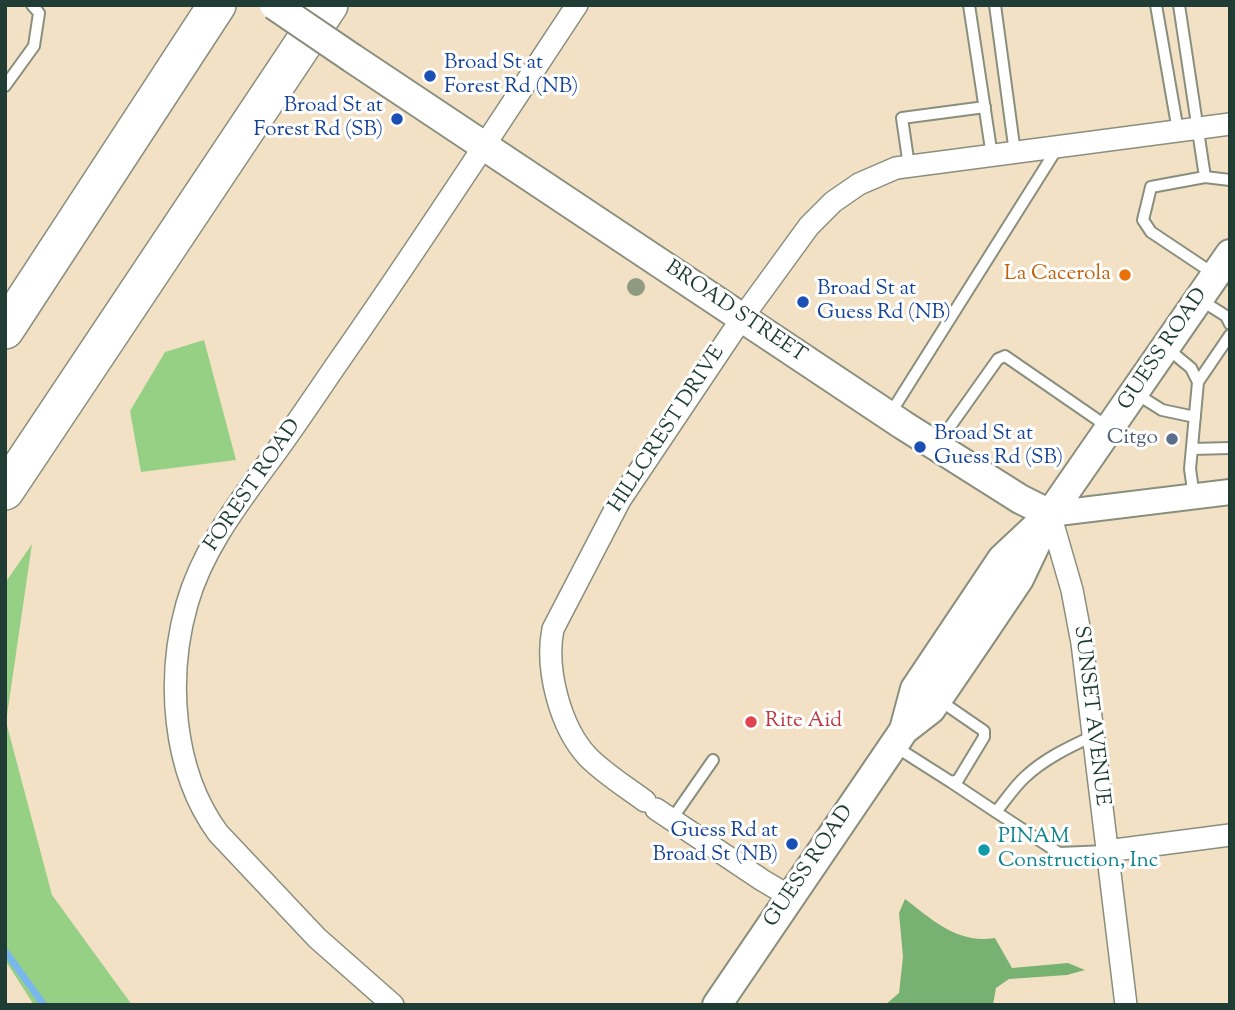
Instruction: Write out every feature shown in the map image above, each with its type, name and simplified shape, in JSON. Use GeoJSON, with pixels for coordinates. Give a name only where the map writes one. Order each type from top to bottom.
{"type":"FeatureCollection","features":[{"type":"Feature","properties":{"kind":"highway"},"geometry":{"type":"LineString","coordinates":[[5,330],[218,5]]}},
{"type":"Feature","properties":{"kind":"highway"},"geometry":{"type":"LineString","coordinates":[[5,491],[328,5]]}},
{"type":"Feature","properties":{"kind":"main road","name":"BROAD STREET"},"geometry":{"type":"LineString","coordinates":[[274,5],[889,415],[1020,499],[1051,514]]}},
{"type":"Feature","properties":{"kind":"main road","name":"GUESS ROAD"},"geometry":{"type":"LineString","coordinates":[[717,1005],[898,738],[931,709],[1019,579],[1051,514],[1223,265]]}},
{"type":"Feature","properties":{"kind":"main road","name":"GUESS ROAD"},"geometry":{"type":"LineString","coordinates":[[898,738],[915,689],[1002,559],[1051,514]]}},
{"type":"Feature","properties":{"kind":"street","name":"FOREST ROAD"},"geometry":{"type":"LineString","coordinates":[[393,1005],[317,938],[218,833],[204,814],[193,791],[184,761],[175,701],[177,652],[188,602],[210,549],[226,522],[419,247],[577,5]]}},
{"type":"Feature","properties":{"kind":"street","name":"HILLCREST DRIVE"},"geometry":{"type":"LineString","coordinates":[[789,896],[761,880],[600,769],[576,742],[550,667],[552,629],[620,500],[742,318],[809,226],[833,202],[879,173],[909,166],[1230,124]]}},
{"type":"Feature","properties":{"kind":"street"},"geometry":{"type":"LineString","coordinates":[[1051,514],[1230,492]]}},
{"type":"Feature","properties":{"kind":"street","name":"SUNSET AVENUE"},"geometry":{"type":"LineString","coordinates":[[1051,514],[1072,590],[1082,643],[1126,1005]]}},
{"type":"Feature","properties":{"kind":"street"},"geometry":{"type":"LineString","coordinates":[[1107,850],[1230,835]]}},
{"type":"Feature","properties":{"kind":"lane"},"geometry":{"type":"LineString","coordinates":[[5,86],[34,46],[39,13],[32,5]]}},
{"type":"Feature","properties":{"kind":"lane"},"geometry":{"type":"LineString","coordinates":[[969,5],[992,156]]}},
{"type":"Feature","properties":{"kind":"lane"},"geometry":{"type":"LineString","coordinates":[[995,5],[1015,153]]}},
{"type":"Feature","properties":{"kind":"lane"},"geometry":{"type":"LineString","coordinates":[[1156,5],[1178,131]]}},
{"type":"Feature","properties":{"kind":"lane"},"geometry":{"type":"LineString","coordinates":[[1179,5],[1205,177]]}},
{"type":"Feature","properties":{"kind":"lane"},"geometry":{"type":"LineString","coordinates":[[909,166],[902,118],[985,107]]}},
{"type":"Feature","properties":{"kind":"lane"},"geometry":{"type":"LineString","coordinates":[[889,415],[1058,147]]}},
{"type":"Feature","properties":{"kind":"lane"},"geometry":{"type":"LineString","coordinates":[[1223,265],[1151,232],[1143,220],[1152,187],[1205,177],[1230,180]]}},
{"type":"Feature","properties":{"kind":"lane"},"geometry":{"type":"LineString","coordinates":[[1199,299],[1226,316],[1230,324]]}},
{"type":"Feature","properties":{"kind":"lane"},"geometry":{"type":"LineString","coordinates":[[1194,497],[1190,469],[1198,382],[1230,335]]}},
{"type":"Feature","properties":{"kind":"lane"},"geometry":{"type":"LineString","coordinates":[[1166,348],[1191,368],[1198,382]]}},
{"type":"Feature","properties":{"kind":"lane"},"geometry":{"type":"LineString","coordinates":[[937,445],[998,359],[1005,356],[1111,429]]}},
{"type":"Feature","properties":{"kind":"lane"},"geometry":{"type":"LineString","coordinates":[[1135,393],[1162,410],[1195,417]]}},
{"type":"Feature","properties":{"kind":"lane"},"geometry":{"type":"LineString","coordinates":[[1192,449],[1230,448]]}},
{"type":"Feature","properties":{"kind":"lane"},"geometry":{"type":"LineString","coordinates":[[937,699],[984,731],[984,737],[958,780],[951,782]]}},
{"type":"Feature","properties":{"kind":"lane"},"geometry":{"type":"LineString","coordinates":[[996,813],[1035,768],[1064,749],[1093,736]]}},
{"type":"Feature","properties":{"kind":"lane"},"geometry":{"type":"LineString","coordinates":[[898,738],[951,782],[1059,853],[1107,850]]}},
{"type":"Feature","properties":{"kind":"lane"},"geometry":{"type":"LineString","coordinates":[[658,810],[713,760]]}},
{"type":"Feature","properties":{"kind":"green space"},"geometry":{"type":"Polygon","coordinates":[[[204,340],[236,460],[141,472],[130,411],[165,352],[204,340]]]}},
{"type":"Feature","properties":{"kind":"green space"},"geometry":{"type":"Polygon","coordinates":[[[32,544],[6,722],[52,895],[132,1005],[34,1005],[5,960],[5,583],[32,544]]]}},
{"type":"Feature","properties":{"kind":"green space"},"geometry":{"type":"Polygon","coordinates":[[[905,899],[957,934],[981,939],[995,938],[1012,968],[1068,963],[1085,970],[1067,975],[1009,979],[996,988],[993,1005],[885,1005],[899,993],[903,957],[899,913],[905,899]]]}},
{"type":"Feature","properties":{"kind":"waterway"},"geometry":{"type":"LineString","coordinates":[[5,951],[44,1005]]}},
{"type":"Feature","properties":{"kind":"place","name":"Broad St at Forest Rd (NB)"},"geometry":{"type":"Point","coordinates":[430,76]}},
{"type":"Feature","properties":{"kind":"place","name":"Broad St at Forest Rd (SB)"},"geometry":{"type":"Point","coordinates":[397,119]}},
{"type":"Feature","properties":{"kind":"place","name":"La Cacerola"},"geometry":{"type":"Point","coordinates":[1125,275]}},
{"type":"Feature","properties":{"kind":"place","name":"Broad St at Guess Rd (NB)"},"geometry":{"type":"Point","coordinates":[803,302]}},
{"type":"Feature","properties":{"kind":"place","name":"Citgo"},"geometry":{"type":"Point","coordinates":[1172,439]}},
{"type":"Feature","properties":{"kind":"place","name":"Broad St at Guess Rd (SB)"},"geometry":{"type":"Point","coordinates":[920,447]}},
{"type":"Feature","properties":{"kind":"place","name":"Rite Aid"},"geometry":{"type":"Point","coordinates":[751,722]}},
{"type":"Feature","properties":{"kind":"place","name":"Guess Rd at Broad St (NB)"},"geometry":{"type":"Point","coordinates":[792,844]}},
{"type":"Feature","properties":{"kind":"place","name":"PINAM Construction, Inc"},"geometry":{"type":"Point","coordinates":[984,850]}}]}
